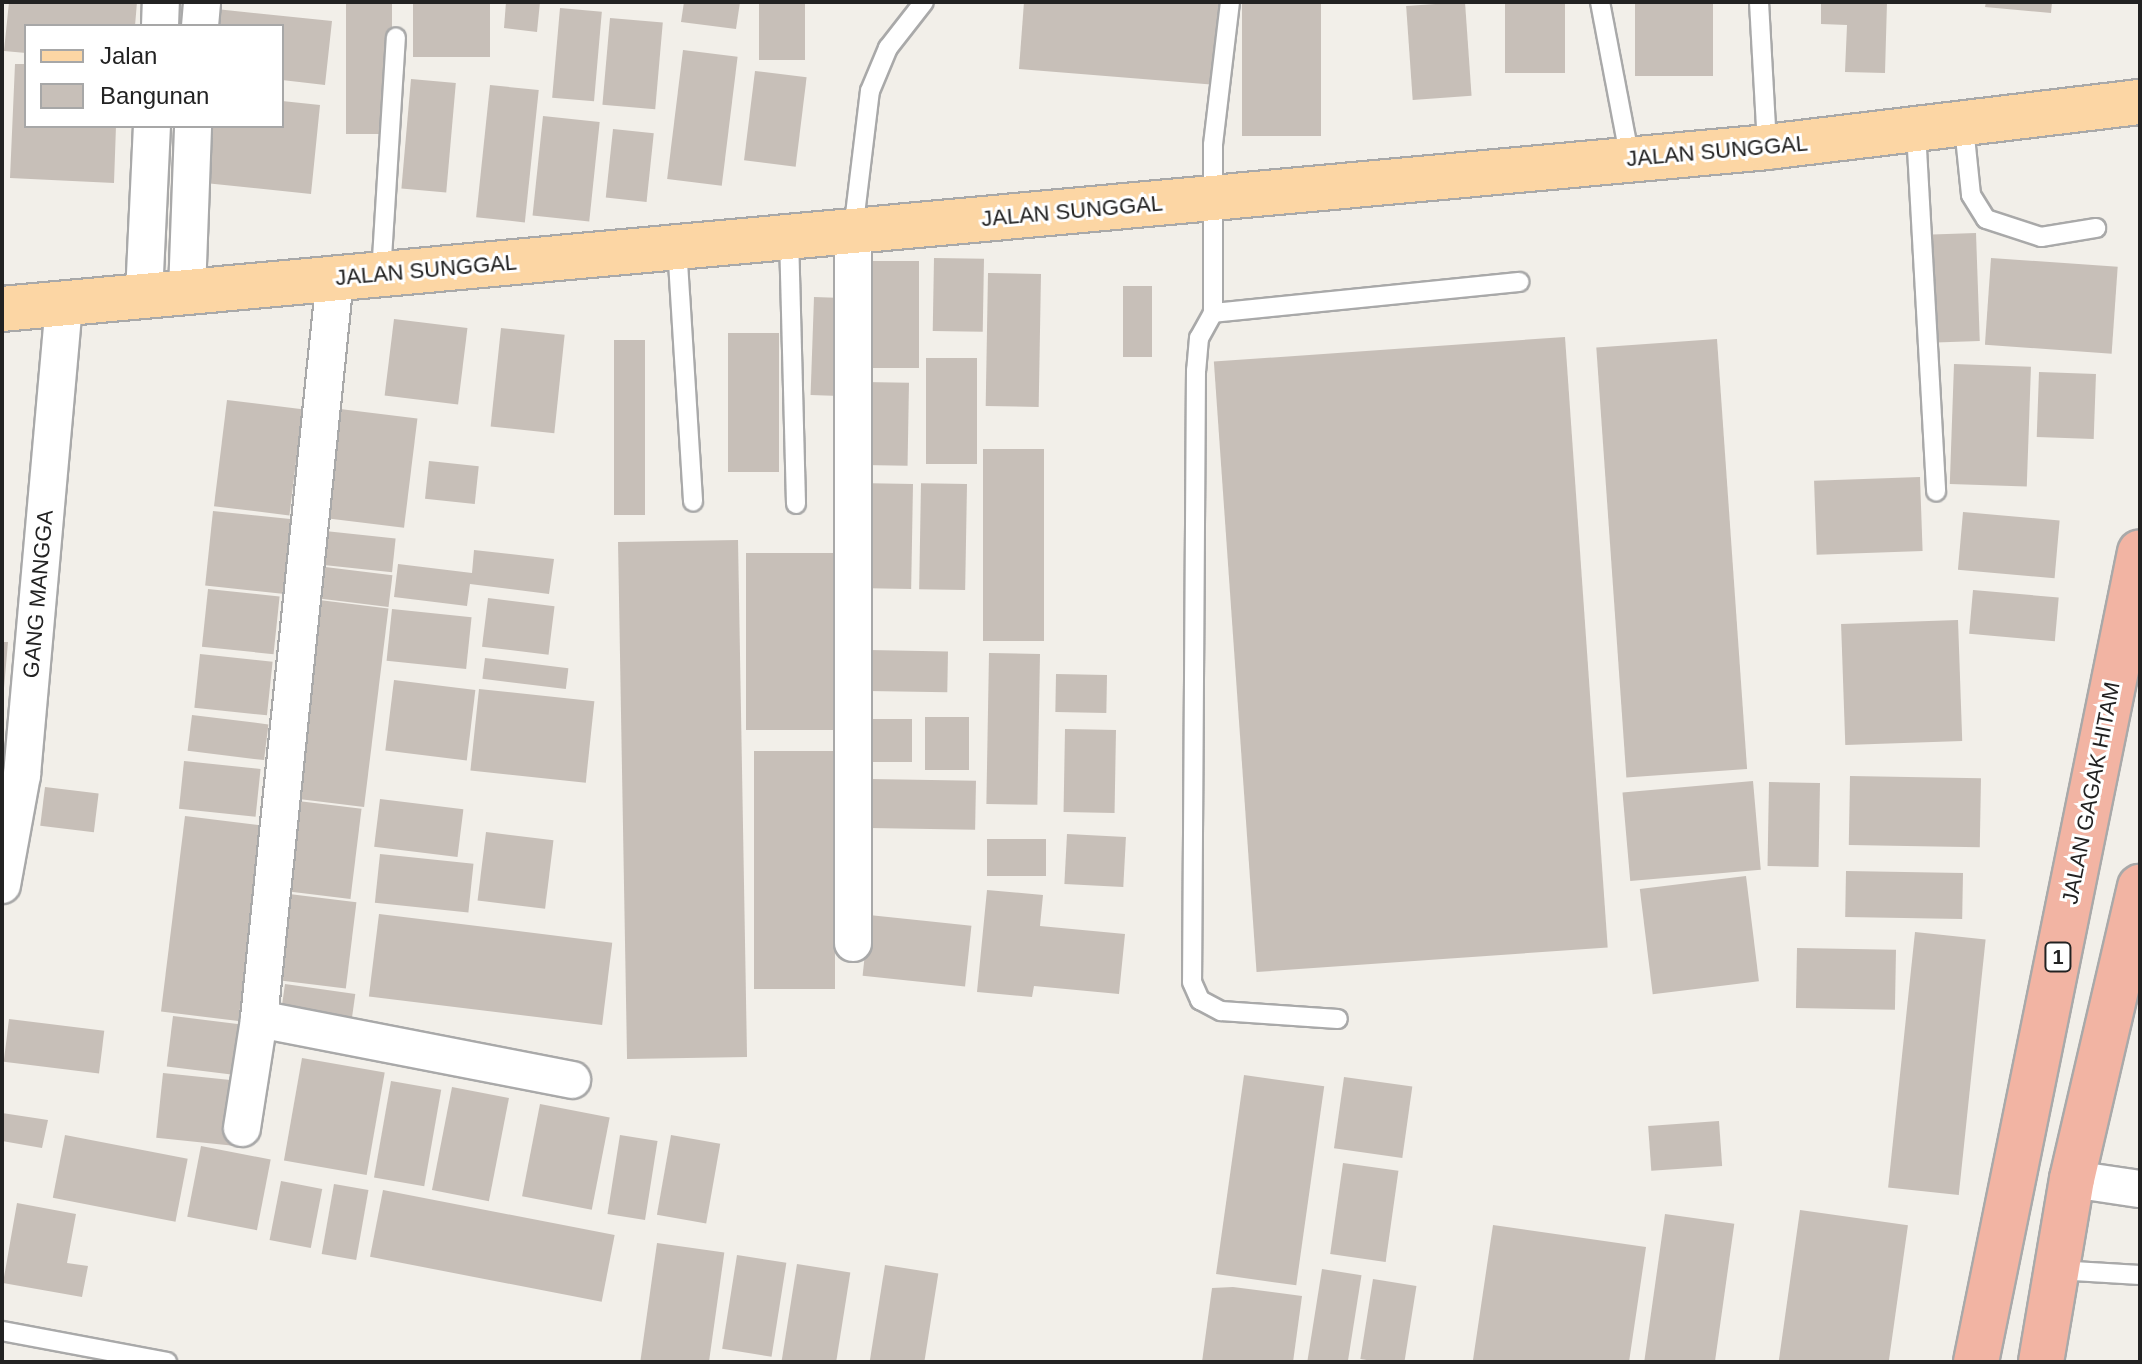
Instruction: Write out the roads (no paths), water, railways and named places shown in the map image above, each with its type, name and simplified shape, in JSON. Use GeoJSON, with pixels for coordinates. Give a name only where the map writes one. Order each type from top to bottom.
{"type":"FeatureCollection","features":[{"type":"Feature","properties":{"kind":"highway","name":"JALAN GAGAK HITAM"},"geometry":{"type":"LineString","coordinates":[[1976,1362],[2140,552]]}},
{"type":"Feature","properties":{"kind":"highway"},"geometry":{"type":"LineString","coordinates":[[2041,1362],[2072,1179],[2140,887]]}},
{"type":"Feature","properties":{"kind":"main road","name":"JALAN SUNGGAL"},"geometry":{"type":"LineString","coordinates":[[2,309],[1767,147],[1964,127],[2140,102]]}},
{"type":"Feature","properties":{"kind":"street"},"geometry":{"type":"LineString","coordinates":[[160,24],[161,2]]}},
{"type":"Feature","properties":{"kind":"street"},"geometry":{"type":"LineString","coordinates":[[200,24],[202,2]]}},
{"type":"Feature","properties":{"kind":"street"},"geometry":{"type":"LineString","coordinates":[[152,128],[166,293]]}},
{"type":"Feature","properties":{"kind":"street"},"geometry":{"type":"LineString","coordinates":[[166,293],[193,128]]}},
{"type":"Feature","properties":{"kind":"street"},"geometry":{"type":"LineString","coordinates":[[853,231],[853,943]]}},
{"type":"Feature","properties":{"kind":"street"},"geometry":{"type":"LineString","coordinates":[[242,1128],[259,1019],[335,278]]}},
{"type":"Feature","properties":{"kind":"street","name":"GANG MANGGA"},"geometry":{"type":"LineString","coordinates":[[2,885],[22,775],[64,303]]}},
{"type":"Feature","properties":{"kind":"street"},"geometry":{"type":"LineString","coordinates":[[259,1019],[572,1080]]}},
{"type":"Feature","properties":{"kind":"street"},"geometry":{"type":"LineString","coordinates":[[2072,1179],[2140,1189]]}},
{"type":"Feature","properties":{"kind":"lane"},"geometry":{"type":"LineString","coordinates":[[853,231],[870,91],[888,48],[924,2]]}},
{"type":"Feature","properties":{"kind":"lane"},"geometry":{"type":"LineString","coordinates":[[1230,2],[1212,198],[1213,313],[1199,338],[1196,370],[1192,982],[1200,1000],[1221,1011],[1338,1019]]}},
{"type":"Feature","properties":{"kind":"lane"},"geometry":{"type":"LineString","coordinates":[[1600,2],[1630,159]]}},
{"type":"Feature","properties":{"kind":"lane"},"geometry":{"type":"LineString","coordinates":[[1759,2],[1767,147]]}},
{"type":"Feature","properties":{"kind":"lane"},"geometry":{"type":"LineString","coordinates":[[381,274],[396,37]]}},
{"type":"Feature","properties":{"kind":"lane"},"geometry":{"type":"LineString","coordinates":[[1964,127],[1971,195],[1986,219],[2041,237],[2096,228]]}},
{"type":"Feature","properties":{"kind":"lane"},"geometry":{"type":"LineString","coordinates":[[1916,131],[1936,491]]}},
{"type":"Feature","properties":{"kind":"lane"},"geometry":{"type":"LineString","coordinates":[[789,236],[796,504]]}},
{"type":"Feature","properties":{"kind":"lane"},"geometry":{"type":"LineString","coordinates":[[677,246],[693,502]]}},
{"type":"Feature","properties":{"kind":"lane"},"geometry":{"type":"LineString","coordinates":[[1213,313],[1519,282]]}},
{"type":"Feature","properties":{"kind":"lane"},"geometry":{"type":"LineString","coordinates":[[2057,1270],[2140,1275]]}},
{"type":"Feature","properties":{"kind":"lane"},"geometry":{"type":"LineString","coordinates":[[2,1331],[167,1362]]}}]}
